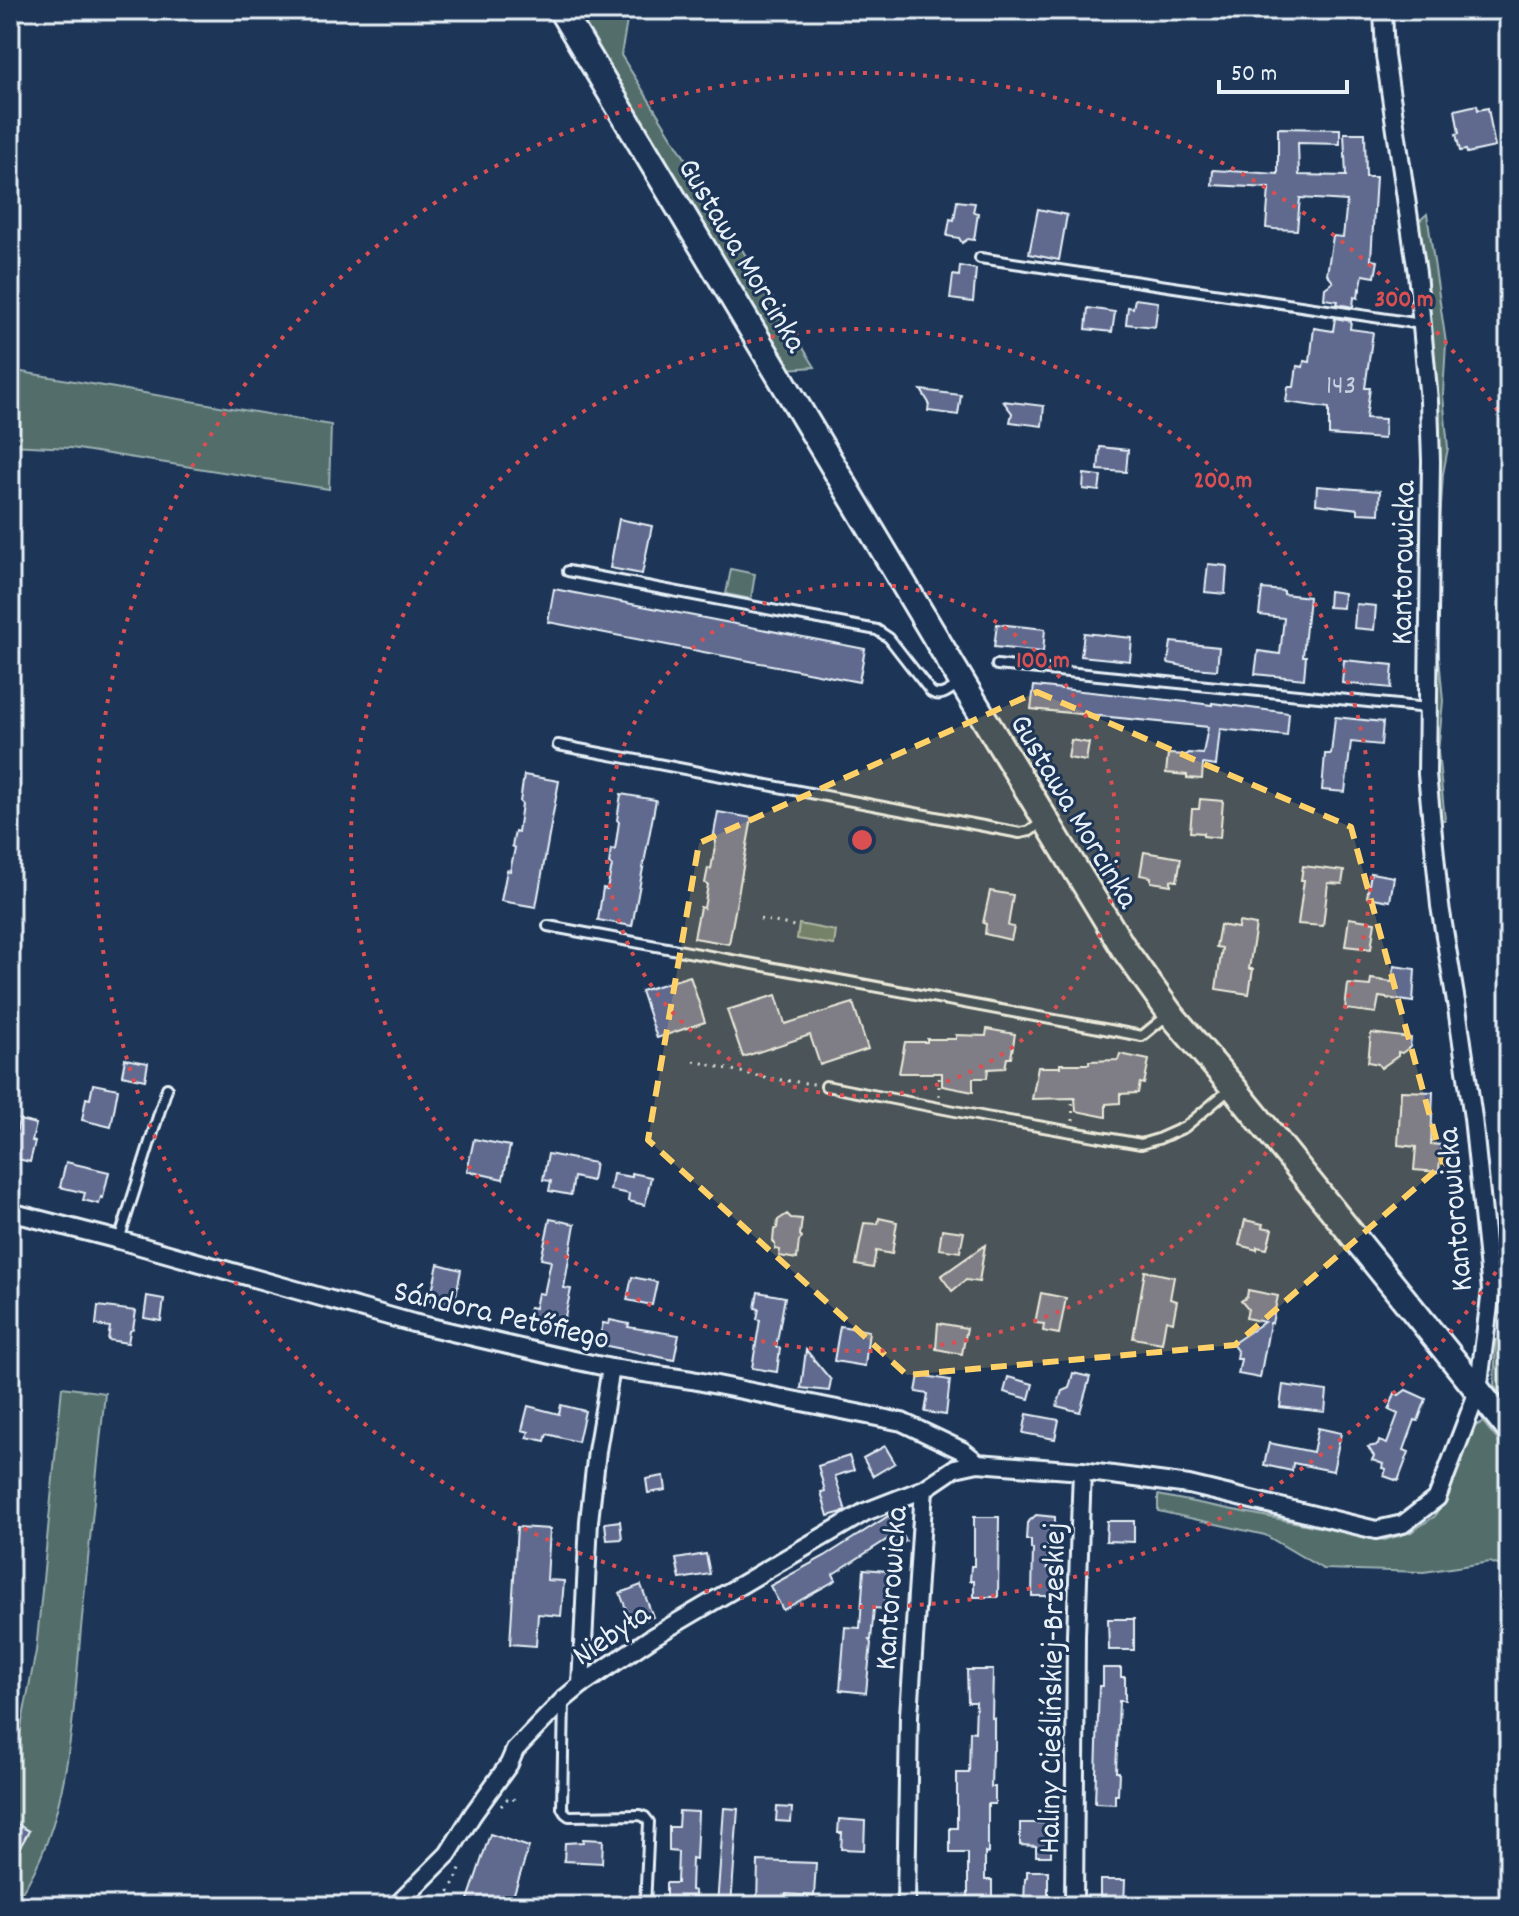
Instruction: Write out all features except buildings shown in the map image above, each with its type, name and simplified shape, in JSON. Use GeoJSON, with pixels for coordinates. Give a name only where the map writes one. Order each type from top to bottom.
{"type":"FeatureCollection","features":[{"type":"Feature","properties":{"kind":"street","name":"Gustawa Morcinka"},"geometry":{"type":"LineString","coordinates":[[561,10],[1124,949],[1170,1013],[1509,1429]]}},
{"type":"Feature","properties":{"kind":"street","name":"Kantorowicka"},"geometry":{"type":"LineString","coordinates":[[906,1906],[909,1715],[924,1489],[955,1468],[978,1463],[1082,1471],[1189,1485],[1376,1530],[1403,1524],[1437,1498],[1478,1391],[1491,1290],[1473,1118],[1440,906],[1427,774],[1429,401],[1417,273],[1385,56],[1383,10]]}},
{"type":"Feature","properties":{"kind":"street","name":"Sándora Petőfiego"},"geometry":{"type":"LineString","coordinates":[[10,1212],[413,1323],[611,1368],[692,1380],[902,1422],[963,1451],[978,1463]]}},
{"type":"Feature","properties":{"kind":"street"},"geometry":{"type":"LineString","coordinates":[[581,1685],[589,1521],[611,1368]]}},
{"type":"Feature","properties":{"kind":"street","name":"Haliny Cieślińskiej-Brzeskiej"},"geometry":{"type":"LineString","coordinates":[[1074,1906],[1076,1635],[1082,1471]]}},
{"type":"Feature","properties":{"kind":"street","name":"Niebyła"},"geometry":{"type":"LineString","coordinates":[[396,1906],[448,1854],[509,1764],[515,1750],[581,1685],[654,1636],[865,1512],[924,1489]]}},
{"type":"Feature","properties":{"kind":"lane"},"geometry":{"type":"LineString","coordinates":[[980,258],[1422,324]]}},
{"type":"Feature","properties":{"kind":"lane"},"geometry":{"type":"LineString","coordinates":[[568,571],[877,630],[889,638],[936,696],[962,682]]}},
{"type":"Feature","properties":{"kind":"lane"},"geometry":{"type":"LineString","coordinates":[[997,665],[1428,708]]}},
{"type":"Feature","properties":{"kind":"lane"},"geometry":{"type":"LineString","coordinates":[[558,745],[1020,833],[1030,831],[1044,820]]}},
{"type":"Feature","properties":{"kind":"lane"},"geometry":{"type":"LineString","coordinates":[[548,926],[1142,1036],[1170,1013]]}},
{"type":"Feature","properties":{"kind":"lane"},"geometry":{"type":"LineString","coordinates":[[826,1086],[1141,1144],[1185,1127],[1233,1087]]}},
{"type":"Feature","properties":{"kind":"lane"},"geometry":{"type":"LineString","coordinates":[[119,1240],[167,1088]]}},
{"type":"Feature","properties":{"kind":"lane"},"geometry":{"type":"LineString","coordinates":[[564,1699],[562,1808],[569,1816],[645,1817],[649,1822],[645,1906]]}},
{"type":"Feature","properties":{"kind":"path"},"geometry":{"type":"LineString","coordinates":[[760,919],[799,927]]}},
{"type":"Feature","properties":{"kind":"path"},"geometry":{"type":"LineString","coordinates":[[694,1061],[766,1078],[826,1086]]}},
{"type":"Feature","properties":{"kind":"path"},"geometry":{"type":"LineString","coordinates":[[939,1108],[939,1075],[942,1075]]}},
{"type":"Feature","properties":{"kind":"path"},"geometry":{"type":"LineString","coordinates":[[1073,1132],[1072,1100],[1075,1100]]}},
{"type":"Feature","properties":{"kind":"highlighted area"},"geometry":{"type":"Polygon","coordinates":[[[1037,692],[1351,827],[1443,1164],[1235,1345],[907,1375],[648,1140],[699,843],[1037,692]]]}},
{"type":"Feature","properties":{"kind":"green space"},"geometry":{"type":"Polygon","coordinates":[[[574,10],[629,10],[621,55],[815,367],[786,369],[574,10]]]}},
{"type":"Feature","properties":{"kind":"green space"},"geometry":{"type":"Polygon","coordinates":[[[1427,214],[1446,343],[1443,395],[1448,448],[1443,474],[1439,539],[1433,356],[1418,222],[1427,214]]]}},
{"type":"Feature","properties":{"kind":"green space"},"geometry":{"type":"Polygon","coordinates":[[[10,370],[331,425],[329,489],[71,448],[10,445],[10,370]]]}},
{"type":"Feature","properties":{"kind":"green space"},"geometry":{"type":"Polygon","coordinates":[[[731,569],[755,574],[751,599],[726,594],[731,569]]]}},
{"type":"Feature","properties":{"kind":"green space"},"geometry":{"type":"Polygon","coordinates":[[[1437,634],[1443,701],[1438,752],[1445,820],[1438,820],[1436,797],[1437,634]]]}},
{"type":"Feature","properties":{"kind":"green space"},"geometry":{"type":"Polygon","coordinates":[[[799,924],[836,931],[834,945],[797,939],[799,924]]]}},
{"type":"Feature","properties":{"kind":"green space"},"geometry":{"type":"Polygon","coordinates":[[[1496,1340],[1509,1341],[1509,1405],[1494,1386],[1496,1340]]]}},
{"type":"Feature","properties":{"kind":"green space"},"geometry":{"type":"Polygon","coordinates":[[[62,1387],[105,1393],[76,1691],[66,1768],[47,1843],[32,1876],[10,1906],[10,1783],[36,1651],[62,1387]]]}},
{"type":"Feature","properties":{"kind":"green space"},"geometry":{"type":"Polygon","coordinates":[[[1483,1422],[1509,1454],[1509,1569],[1490,1562],[1424,1572],[1323,1569],[1265,1535],[1158,1511],[1158,1495],[1385,1540],[1411,1532],[1435,1516],[1475,1426],[1483,1422]]]}}]}
